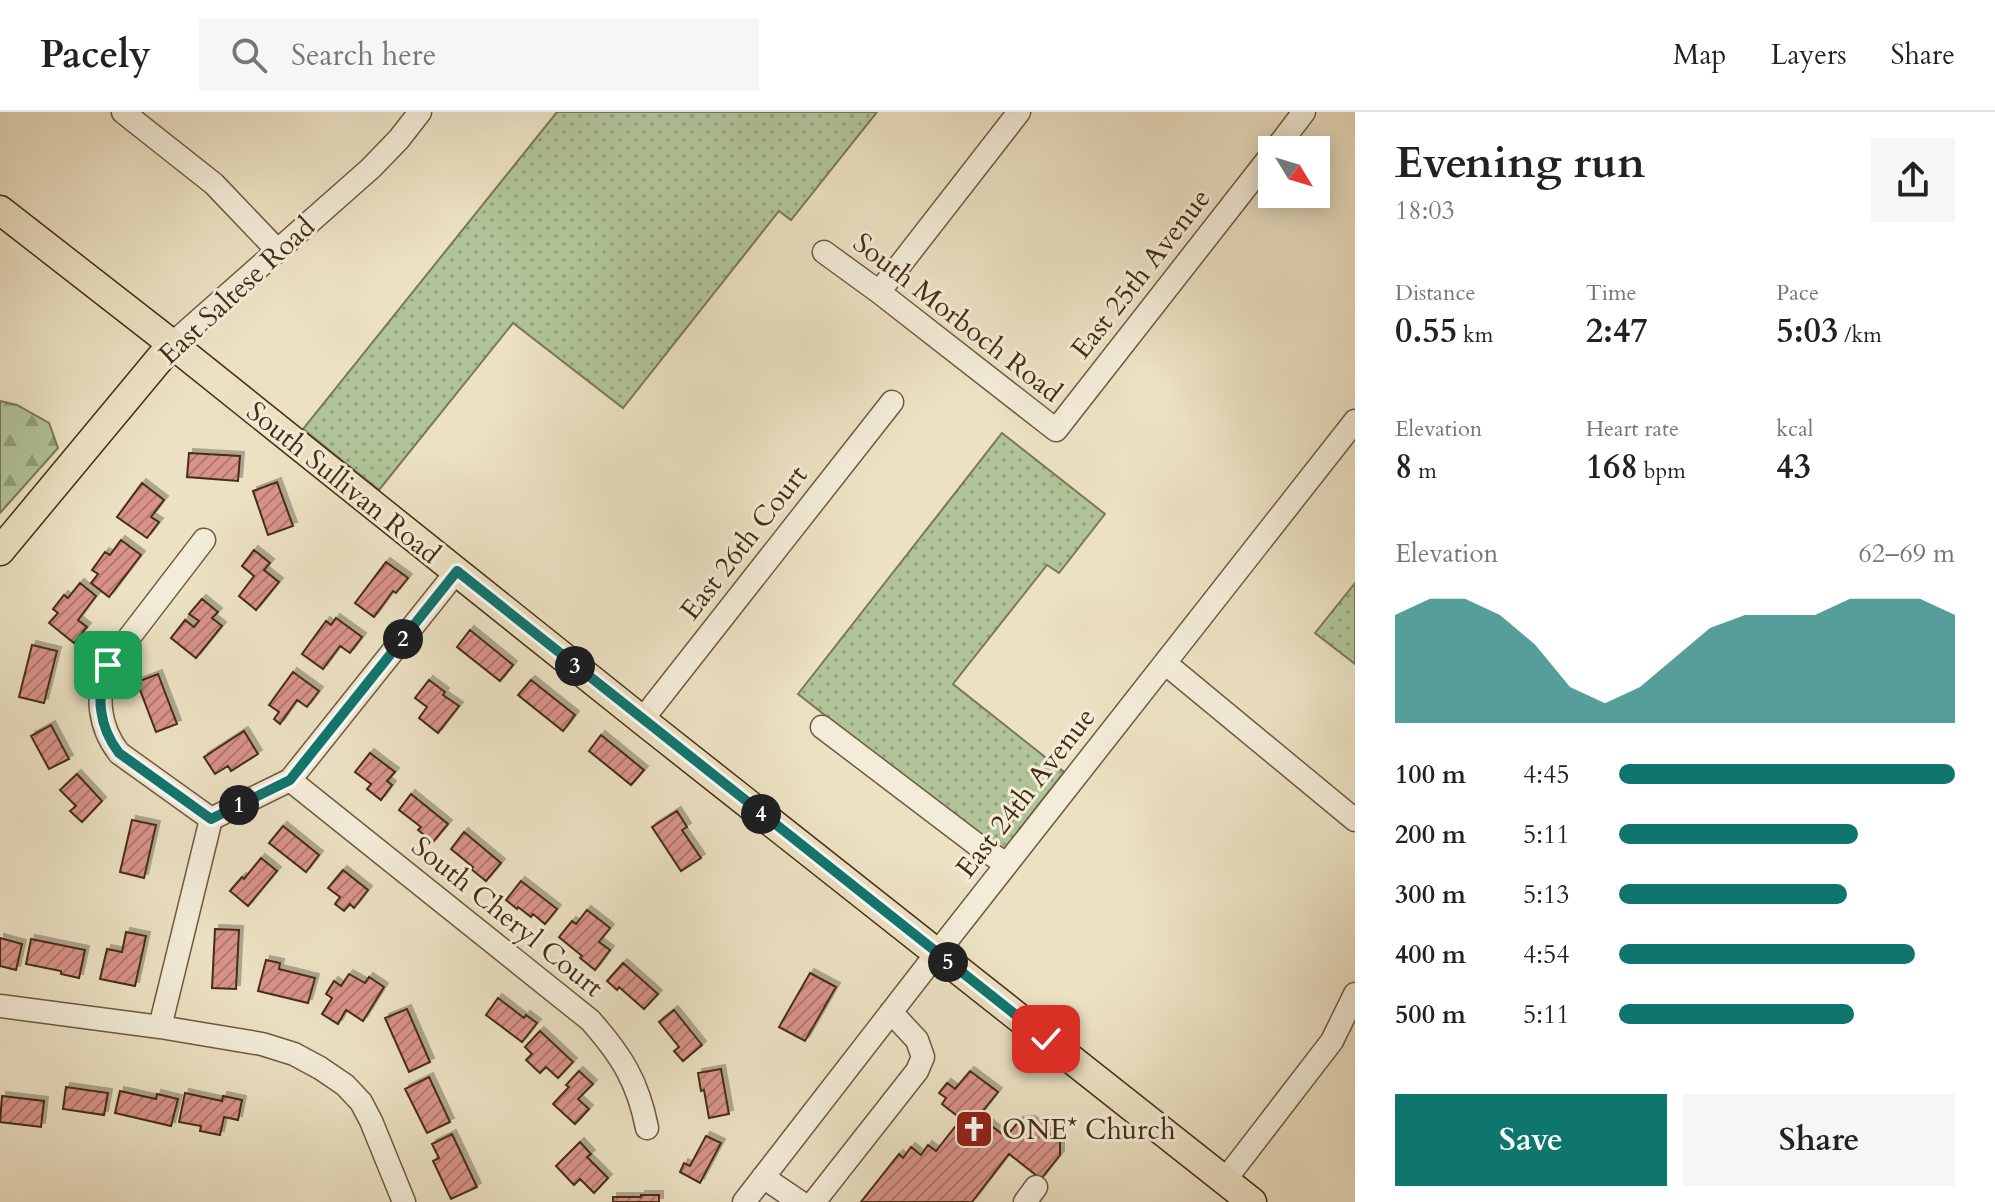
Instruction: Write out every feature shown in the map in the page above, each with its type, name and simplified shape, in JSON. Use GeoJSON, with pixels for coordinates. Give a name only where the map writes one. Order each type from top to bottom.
{"type":"FeatureCollection","features":[{"type":"Feature","properties":{"kind":"main road","name":"South Sullivan Road"},"geometry":{"type":"LineString","coordinates":[[0,210],[1252,1202]]}},
{"type":"Feature","properties":{"kind":"main road","name":"East Saltese Road"},"geometry":{"type":"LineString","coordinates":[[0,551],[172,344]]}},
{"type":"Feature","properties":{"kind":"street"},"geometry":{"type":"LineString","coordinates":[[123,112],[214,184],[277,250]]}},
{"type":"Feature","properties":{"kind":"street","name":"East Saltese Road"},"geometry":{"type":"LineString","coordinates":[[172,344],[371,168],[420,112]]}},
{"type":"Feature","properties":{"kind":"street"},"geometry":{"type":"LineString","coordinates":[[879,292],[1019,112]]}},
{"type":"Feature","properties":{"kind":"street","name":"East 25th Avenue"},"geometry":{"type":"LineString","coordinates":[[1285,136],[1304,112]]}},
{"type":"Feature","properties":{"kind":"street","name":"East 25th Avenue"},"geometry":{"type":"LineString","coordinates":[[1056,430],[1258,171]]}},
{"type":"Feature","properties":{"kind":"street","name":"South Morboch Road"},"geometry":{"type":"LineString","coordinates":[[824,252],[1056,430]]}},
{"type":"Feature","properties":{"kind":"street","name":"East 26th Court"},"geometry":{"type":"LineString","coordinates":[[642,720],[892,402]]}},
{"type":"Feature","properties":{"kind":"street","name":"East 24th Avenue"},"geometry":{"type":"LineString","coordinates":[[744,1202],[1355,421]]}},
{"type":"Feature","properties":{"kind":"street"},"geometry":{"type":"LineString","coordinates":[[204,540],[108,665],[101,681],[100,698],[105,728],[110,742],[119,753],[211,819]]}},
{"type":"Feature","properties":{"kind":"street"},"geometry":{"type":"LineString","coordinates":[[160,1027],[211,819],[290,780],[457,571]]}},
{"type":"Feature","properties":{"kind":"street"},"geometry":{"type":"LineString","coordinates":[[1165,663],[1355,820]]}},
{"type":"Feature","properties":{"kind":"street"},"geometry":{"type":"LineString","coordinates":[[822,727],[1006,864]]}},
{"type":"Feature","properties":{"kind":"street","name":"South Cheryl Court"},"geometry":{"type":"LineString","coordinates":[[290,780],[590,1020],[625,1066],[642,1102],[647,1128]]}},
{"type":"Feature","properties":{"kind":"street"},"geometry":{"type":"LineString","coordinates":[[1225,1180],[1332,1041],[1355,994]]}},
{"type":"Feature","properties":{"kind":"street"},"geometry":{"type":"LineString","coordinates":[[0,1006],[160,1027],[272,1047],[294,1054],[345,1085],[361,1102],[404,1202]]}},
{"type":"Feature","properties":{"kind":"street"},"geometry":{"type":"LineString","coordinates":[[814,1202],[917,1071],[923,1057],[917,1040],[891,1012]]}},
{"type":"Feature","properties":{"kind":"street"},"geometry":{"type":"LineString","coordinates":[[763,1177],[800,1202]]}},
{"type":"Feature","properties":{"kind":"green space"},"geometry":{"type":"Polygon","coordinates":[[[557,112],[877,112],[791,220],[779,211],[623,408],[513,323],[379,490],[303,429],[557,112]]]}},
{"type":"Feature","properties":{"kind":"green space"},"geometry":{"type":"Polygon","coordinates":[[[0,401],[17,405],[49,423],[58,448],[0,513],[0,401]]]}},
{"type":"Feature","properties":{"kind":"green space"},"geometry":{"type":"Polygon","coordinates":[[[1002,433],[1105,514],[1059,573],[1047,565],[953,684],[1064,772],[1001,853],[798,694],[1002,433]]]}},
{"type":"Feature","properties":{"kind":"green space"},"geometry":{"type":"Polygon","coordinates":[[[1355,583],[1355,664],[1315,633],[1355,583]]]}},
{"type":"Feature","properties":{"kind":"building"},"geometry":{"type":"Polygon","coordinates":[[[189,453],[240,456],[238,481],[187,477],[189,453]]]}},
{"type":"Feature","properties":{"kind":"building"},"geometry":{"type":"Polygon","coordinates":[[[277,482],[293,526],[268,535],[253,491],[277,482]]]}},
{"type":"Feature","properties":{"kind":"building"},"geometry":{"type":"Polygon","coordinates":[[[142,483],[164,500],[151,517],[159,522],[147,538],[117,517],[142,483]]]}},
{"type":"Feature","properties":{"kind":"building"},"geometry":{"type":"Polygon","coordinates":[[[121,540],[141,555],[109,597],[91,583],[98,574],[92,570],[105,552],[110,555],[121,540]]]}},
{"type":"Feature","properties":{"kind":"building"},"geometry":{"type":"Polygon","coordinates":[[[254,550],[270,563],[264,570],[279,582],[256,610],[239,596],[254,576],[242,566],[254,550]]]}},
{"type":"Feature","properties":{"kind":"building"},"geometry":{"type":"Polygon","coordinates":[[[386,562],[408,578],[396,593],[393,591],[374,617],[355,603],[386,562]]]}},
{"type":"Feature","properties":{"kind":"building"},"geometry":{"type":"Polygon","coordinates":[[[80,583],[96,596],[78,620],[87,627],[74,643],[49,623],[58,613],[53,609],[64,595],[68,598],[80,583]]]}},
{"type":"Feature","properties":{"kind":"building"},"geometry":{"type":"Polygon","coordinates":[[[202,599],[218,612],[212,618],[222,626],[196,658],[171,638],[185,620],[194,627],[199,621],[189,614],[202,599]]]}},
{"type":"Feature","properties":{"kind":"building"},"geometry":{"type":"Polygon","coordinates":[[[336,618],[362,637],[350,653],[340,646],[323,669],[302,654],[326,621],[331,625],[336,618]]]}},
{"type":"Feature","properties":{"kind":"building"},"geometry":{"type":"Polygon","coordinates":[[[470,630],[513,665],[500,681],[457,647],[470,630]]]}},
{"type":"Feature","properties":{"kind":"building"},"geometry":{"type":"Polygon","coordinates":[[[32,645],[57,651],[44,703],[19,697],[32,645]]]}},
{"type":"Feature","properties":{"kind":"building"},"geometry":{"type":"Polygon","coordinates":[[[293,672],[319,691],[307,707],[297,700],[280,724],[274,719],[279,712],[269,705],[293,672]]]}},
{"type":"Feature","properties":{"kind":"building"},"geometry":{"type":"Polygon","coordinates":[[[158,674],[177,724],[156,732],[137,682],[158,674]]]}},
{"type":"Feature","properties":{"kind":"building"},"geometry":{"type":"Polygon","coordinates":[[[429,680],[459,706],[438,733],[419,718],[427,707],[415,698],[429,680]]]}},
{"type":"Feature","properties":{"kind":"building"},"geometry":{"type":"Polygon","coordinates":[[[531,680],[575,715],[563,731],[518,695],[531,680]]]}},
{"type":"Feature","properties":{"kind":"building"},"geometry":{"type":"Polygon","coordinates":[[[51,725],[69,759],[49,769],[31,736],[51,725]]]}},
{"type":"Feature","properties":{"kind":"building"},"geometry":{"type":"Polygon","coordinates":[[[244,731],[258,754],[231,771],[228,766],[215,774],[204,757],[244,731]]]}},
{"type":"Feature","properties":{"kind":"building"},"geometry":{"type":"Polygon","coordinates":[[[601,735],[644,770],[631,785],[589,751],[601,735]]]}},
{"type":"Feature","properties":{"kind":"building"},"geometry":{"type":"Polygon","coordinates":[[[370,753],[395,772],[387,781],[392,785],[381,800],[367,789],[371,784],[355,772],[370,753]]]}},
{"type":"Feature","properties":{"kind":"building"},"geometry":{"type":"Polygon","coordinates":[[[77,774],[102,801],[82,822],[70,811],[76,806],[60,790],[77,774]]]}},
{"type":"Feature","properties":{"kind":"building"},"geometry":{"type":"Polygon","coordinates":[[[411,794],[448,824],[433,842],[418,830],[421,827],[399,810],[411,794]]]}},
{"type":"Feature","properties":{"kind":"building"},"geometry":{"type":"Polygon","coordinates":[[[677,811],[687,827],[682,830],[701,858],[681,871],[652,827],[677,811]]]}},
{"type":"Feature","properties":{"kind":"building"},"geometry":{"type":"Polygon","coordinates":[[[132,820],[156,825],[144,878],[120,872],[132,820]]]}},
{"type":"Feature","properties":{"kind":"building"},"geometry":{"type":"Polygon","coordinates":[[[283,826],[319,855],[306,872],[269,843],[283,826]]]}},
{"type":"Feature","properties":{"kind":"building"},"geometry":{"type":"Polygon","coordinates":[[[464,832],[501,863],[486,881],[451,849],[464,832]]]}},
{"type":"Feature","properties":{"kind":"building"},"geometry":{"type":"Polygon","coordinates":[[[261,858],[277,871],[248,906],[230,891],[261,858]]]}},
{"type":"Feature","properties":{"kind":"building"},"geometry":{"type":"Polygon","coordinates":[[[343,870],[368,890],[354,908],[350,904],[344,911],[335,904],[340,897],[328,888],[343,870]]]}},
{"type":"Feature","properties":{"kind":"building"},"geometry":{"type":"Polygon","coordinates":[[[521,881],[557,909],[545,924],[506,900],[521,881]]]}},
{"type":"Feature","properties":{"kind":"building"},"geometry":{"type":"Polygon","coordinates":[[[587,910],[610,928],[599,942],[610,950],[595,970],[559,937],[572,921],[576,924],[587,910]]]}},
{"type":"Feature","properties":{"kind":"building"},"geometry":{"type":"Polygon","coordinates":[[[215,929],[239,930],[236,989],[212,988],[215,929]]]}},
{"type":"Feature","properties":{"kind":"building"},"geometry":{"type":"Polygon","coordinates":[[[126,932],[146,936],[135,986],[100,979],[107,949],[122,952],[126,932]]]}},
{"type":"Feature","properties":{"kind":"building"},"geometry":{"type":"Polygon","coordinates":[[[0,938],[22,944],[16,970],[0,966],[0,938]]]}},
{"type":"Feature","properties":{"kind":"building"},"geometry":{"type":"Polygon","coordinates":[[[31,939],[85,950],[79,978],[26,964],[31,939]]]}},
{"type":"Feature","properties":{"kind":"building"},"geometry":{"type":"Polygon","coordinates":[[[266,960],[280,963],[279,969],[315,978],[308,1003],[258,991],[266,960]]]}},
{"type":"Feature","properties":{"kind":"building"},"geometry":{"type":"Polygon","coordinates":[[[623,963],[658,994],[644,1009],[619,987],[617,990],[607,981],[623,963]]]}},
{"type":"Feature","properties":{"kind":"building"},"geometry":{"type":"Polygon","coordinates":[[[810,973],[836,987],[805,1041],[779,1027],[810,973]]]}},
{"type":"Feature","properties":{"kind":"building"},"geometry":{"type":"Polygon","coordinates":[[[349,974],[365,983],[369,977],[384,987],[363,1021],[346,1010],[338,1024],[322,1014],[332,998],[326,994],[334,981],[341,986],[349,974]]]}},
{"type":"Feature","properties":{"kind":"building"},"geometry":{"type":"Polygon","coordinates":[[[498,998],[524,1018],[526,1015],[537,1023],[522,1042],[486,1015],[498,998]]]}},
{"type":"Feature","properties":{"kind":"building"},"geometry":{"type":"Polygon","coordinates":[[[407,1009],[430,1062],[409,1072],[385,1018],[407,1009]]]}},
{"type":"Feature","properties":{"kind":"building"},"geometry":{"type":"Polygon","coordinates":[[[674,1010],[702,1045],[683,1061],[674,1051],[679,1047],[659,1022],[674,1010]]]}},
{"type":"Feature","properties":{"kind":"building"},"geometry":{"type":"Polygon","coordinates":[[[540,1031],[573,1062],[558,1078],[546,1067],[540,1073],[526,1060],[532,1054],[525,1047],[540,1031]]]}},
{"type":"Feature","properties":{"kind":"building"},"geometry":{"type":"Polygon","coordinates":[[[721,1069],[729,1114],[709,1118],[698,1073],[721,1069]]]}},
{"type":"Feature","properties":{"kind":"building"},"geometry":{"type":"Polygon","coordinates":[[[579,1071],[593,1084],[578,1099],[589,1109],[575,1124],[553,1104],[579,1071]]]}},
{"type":"Feature","properties":{"kind":"building","name":"ONE* Church"},"geometry":{"type":"Polygon","coordinates":[[[970,1071],[998,1092],[979,1116],[1006,1137],[1019,1121],[1031,1120],[1060,1142],[1060,1155],[1041,1179],[1009,1154],[972,1202],[861,1202],[899,1154],[903,1158],[911,1147],[921,1155],[928,1145],[936,1151],[961,1119],[942,1104],[946,1098],[939,1093],[947,1083],[955,1089],[970,1071]]]}},
{"type":"Feature","properties":{"kind":"building"},"geometry":{"type":"Polygon","coordinates":[[[429,1077],[450,1122],[427,1133],[405,1089],[429,1077]]]}},
{"type":"Feature","properties":{"kind":"building"},"geometry":{"type":"Polygon","coordinates":[[[66,1087],[108,1093],[104,1115],[63,1109],[66,1087]]]}},
{"type":"Feature","properties":{"kind":"building"},"geometry":{"type":"Polygon","coordinates":[[[120,1091],[156,1099],[157,1094],[178,1099],[171,1126],[115,1113],[120,1091]]]}},
{"type":"Feature","properties":{"kind":"building"},"geometry":{"type":"Polygon","coordinates":[[[185,1093],[222,1101],[223,1096],[242,1100],[238,1120],[224,1117],[220,1135],[200,1131],[201,1126],[179,1122],[185,1093]]]}},
{"type":"Feature","properties":{"kind":"building"},"geometry":{"type":"Polygon","coordinates":[[[2,1096],[44,1101],[41,1127],[0,1122],[2,1096]]]}},
{"type":"Feature","properties":{"kind":"building"},"geometry":{"type":"Polygon","coordinates":[[[452,1134],[477,1187],[451,1199],[433,1161],[439,1158],[432,1144],[452,1134]]]}},
{"type":"Feature","properties":{"kind":"building"},"geometry":{"type":"Polygon","coordinates":[[[706,1136],[721,1143],[700,1183],[680,1172],[684,1163],[690,1166],[706,1136]]]}},
{"type":"Feature","properties":{"kind":"building"},"geometry":{"type":"Polygon","coordinates":[[[580,1142],[591,1154],[587,1157],[608,1178],[594,1193],[580,1179],[574,1185],[556,1166],[580,1142]]]}},
{"type":"Feature","properties":{"kind":"building"},"geometry":{"type":"Polygon","coordinates":[[[659,1195],[659,1202],[613,1202],[613,1197],[659,1195]]]}},
{"type":"Feature","properties":{"kind":"place","name":"ONE* Church"},"geometry":{"type":"Point","coordinates":[974,1129]}},
{"type":"Feature","properties":{"kind":"route"},"geometry":{"type":"LineString","coordinates":[[108,665],[101,681],[100,698],[110,742],[119,753],[211,819],[290,780],[457,571],[1046,1039]]}}]}
